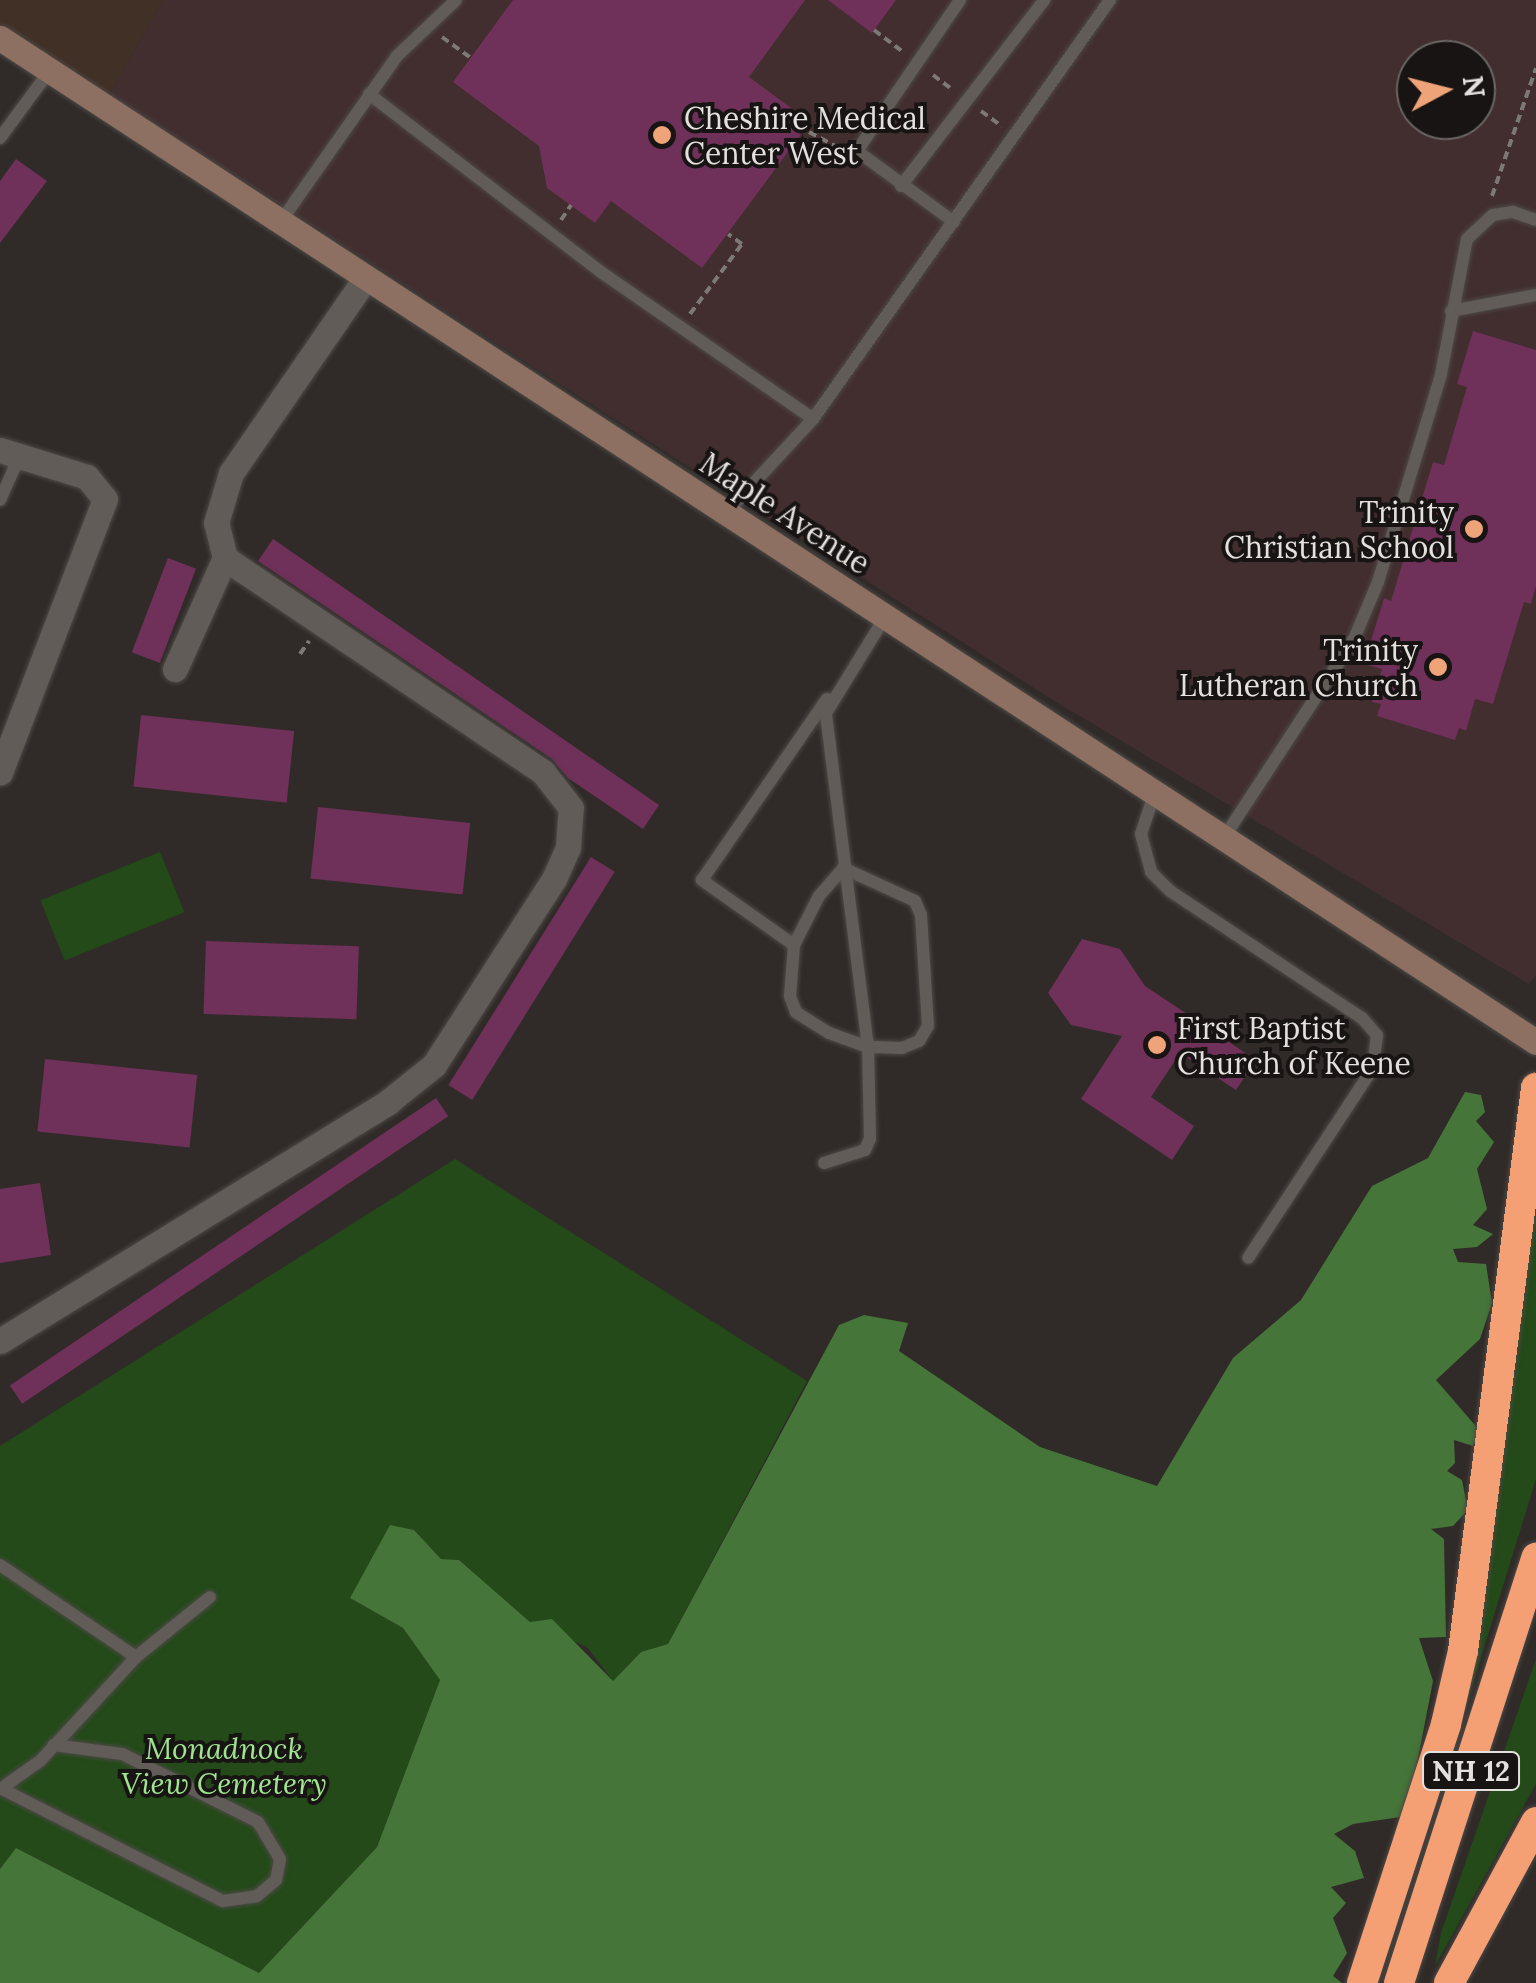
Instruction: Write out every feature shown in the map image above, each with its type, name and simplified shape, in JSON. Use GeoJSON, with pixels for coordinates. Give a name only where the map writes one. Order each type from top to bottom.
{"type":"FeatureCollection","features":[{"type":"Feature","properties":{"kind":"highway"},"geometry":{"type":"LineString","coordinates":[[1362,1983],[1446,1724],[1462,1650],[1536,1088]]}},
{"type":"Feature","properties":{"kind":"highway","name":"NH 12"},"geometry":{"type":"LineString","coordinates":[[1399,1983],[1536,1558]]}},
{"type":"Feature","properties":{"kind":"highway"},"geometry":{"type":"LineString","coordinates":[[1448,1983],[1536,1822]]}},
{"type":"Feature","properties":{"kind":"street","name":"Maple Avenue"},"geometry":{"type":"LineString","coordinates":[[0,38],[48,74],[1155,790],[1536,1042]]}},
{"type":"Feature","properties":{"kind":"street"},"geometry":{"type":"LineString","coordinates":[[0,1341],[388,1102],[434,1064],[554,879],[568,847],[571,808],[543,772],[226,558],[216,523],[231,473],[364,280]]}},
{"type":"Feature","properties":{"kind":"street"},"geometry":{"type":"LineString","coordinates":[[0,773],[105,500],[86,477],[10,453]]}},
{"type":"Feature","properties":{"kind":"street"},"geometry":{"type":"LineString","coordinates":[[175,669],[226,558]]}},
{"type":"Feature","properties":{"kind":"lane"},"geometry":{"type":"LineString","coordinates":[[278,224],[369,94],[426,25],[456,0]]}},
{"type":"Feature","properties":{"kind":"lane"},"geometry":{"type":"LineString","coordinates":[[954,222],[857,151],[960,0]]}},
{"type":"Feature","properties":{"kind":"lane"},"geometry":{"type":"LineString","coordinates":[[901,186],[1044,0]]}},
{"type":"Feature","properties":{"kind":"lane"},"geometry":{"type":"LineString","coordinates":[[726,513],[813,419],[1104,2]]}},
{"type":"Feature","properties":{"kind":"lane"},"geometry":{"type":"LineString","coordinates":[[0,138],[48,74]]}},
{"type":"Feature","properties":{"kind":"lane"},"geometry":{"type":"LineString","coordinates":[[369,94],[680,327],[813,419]]}},
{"type":"Feature","properties":{"kind":"lane"},"geometry":{"type":"LineString","coordinates":[[1225,836],[1354,639],[1372,596],[1441,374],[1467,239],[1484,220],[1513,212],[1536,220]]}},
{"type":"Feature","properties":{"kind":"lane"},"geometry":{"type":"LineString","coordinates":[[1451,310],[1536,294]]}},
{"type":"Feature","properties":{"kind":"lane"},"geometry":{"type":"LineString","coordinates":[[0,500],[10,453]]}},
{"type":"Feature","properties":{"kind":"lane"},"geometry":{"type":"LineString","coordinates":[[794,945],[702,880],[885,617]]}},
{"type":"Feature","properties":{"kind":"lane"},"geometry":{"type":"LineString","coordinates":[[824,1163],[866,1150],[870,1139],[868,1047],[825,730],[832,694]]}},
{"type":"Feature","properties":{"kind":"lane"},"geometry":{"type":"LineString","coordinates":[[1155,790],[1141,834],[1151,872],[1170,891],[1362,1018],[1377,1035],[1373,1068],[1248,1258]]}},
{"type":"Feature","properties":{"kind":"lane"},"geometry":{"type":"LineString","coordinates":[[843,868],[916,902],[922,916],[928,1026],[919,1041],[902,1048],[868,1047],[796,1012],[788,972],[794,945],[843,868]]}},
{"type":"Feature","properties":{"kind":"lane"},"geometry":{"type":"LineString","coordinates":[[0,1565],[136,1657]]}},
{"type":"Feature","properties":{"kind":"lane"},"geometry":{"type":"LineString","coordinates":[[54,1745],[122,1754],[258,1822],[280,1859],[276,1880],[257,1896],[223,1901],[3,1786],[54,1745],[136,1657],[210,1597]]}},
{"type":"Feature","properties":{"kind":"path"},"geometry":{"type":"LineString","coordinates":[[426,25],[470,58]]}},
{"type":"Feature","properties":{"kind":"path"},"geometry":{"type":"LineString","coordinates":[[874,30],[907,55]]}},
{"type":"Feature","properties":{"kind":"path"},"geometry":{"type":"LineString","coordinates":[[1484,220],[1536,68]]}},
{"type":"Feature","properties":{"kind":"path"},"geometry":{"type":"LineString","coordinates":[[925,69],[955,91]]}},
{"type":"Feature","properties":{"kind":"path"},"geometry":{"type":"LineString","coordinates":[[977,108],[1007,130]]}},
{"type":"Feature","properties":{"kind":"path"},"geometry":{"type":"LineString","coordinates":[[809,132],[826,146],[857,151]]}},
{"type":"Feature","properties":{"kind":"path"},"geometry":{"type":"LineString","coordinates":[[561,220],[571,206]]}},
{"type":"Feature","properties":{"kind":"path"},"geometry":{"type":"LineString","coordinates":[[680,327],[742,244],[728,234]]}},
{"type":"Feature","properties":{"kind":"shaded area"},"geometry":{"type":"Polygon","coordinates":[[[0,0],[163,0],[109,95],[0,24],[0,0]]]}},
{"type":"Feature","properties":{"kind":"shaded area"},"geometry":{"type":"Polygon","coordinates":[[[163,0],[1536,0],[1536,975],[1529,984],[1048,697],[109,95],[163,0]]]}},
{"type":"Feature","properties":{"kind":"green space"},"geometry":{"type":"Polygon","coordinates":[[[160,852],[184,912],[65,961],[40,900],[160,852]]]}},
{"type":"Feature","properties":{"kind":"green space"},"geometry":{"type":"Polygon","coordinates":[[[1465,1092],[1481,1095],[1485,1112],[1476,1121],[1494,1142],[1477,1169],[1487,1209],[1473,1225],[1493,1234],[1477,1247],[1453,1249],[1458,1262],[1486,1264],[1492,1303],[1480,1339],[1436,1380],[1480,1431],[1473,1446],[1454,1440],[1455,1463],[1447,1471],[1462,1480],[1468,1510],[1453,1526],[1431,1529],[1444,1539],[1446,1637],[1419,1638],[1433,1681],[1407,1816],[1353,1824],[1334,1834],[1355,1851],[1364,1878],[1331,1887],[1346,1903],[1333,1918],[1347,1953],[1333,1976],[1342,1983],[0,1983],[0,1869],[16,1848],[259,1973],[377,1847],[440,1680],[403,1628],[350,1598],[390,1525],[414,1530],[441,1559],[459,1560],[530,1622],[552,1619],[613,1681],[641,1652],[668,1644],[839,1325],[864,1315],[908,1323],[899,1351],[1040,1447],[1157,1486],[1233,1358],[1301,1300],[1372,1186],[1428,1158],[1465,1092]]]}},
{"type":"Feature","properties":{"kind":"green space","name":"Monadnock View Cemetery"},"geometry":{"type":"Polygon","coordinates":[[[455,1159],[807,1381],[668,1644],[641,1652],[613,1681],[587,1647],[530,1622],[459,1560],[441,1559],[414,1530],[350,1598],[403,1628],[440,1680],[377,1847],[259,1973],[16,1848],[0,1869],[0,1446],[455,1159]]]}},
{"type":"Feature","properties":{"kind":"green space"},"geometry":{"type":"Polygon","coordinates":[[[1536,1198],[1536,1479],[1454,1745],[1536,1198]]]}},
{"type":"Feature","properties":{"kind":"green space"},"geometry":{"type":"Polygon","coordinates":[[[1536,1659],[1536,1784],[1435,1966],[1441,1933],[1536,1659]]]}},
{"type":"Feature","properties":{"kind":"building","name":"Cheshire Medical Center West"},"geometry":{"type":"Polygon","coordinates":[[[513,0],[805,0],[749,77],[810,122],[702,268],[611,201],[595,223],[547,188],[539,146],[453,82],[513,0]]]}},
{"type":"Feature","properties":{"kind":"building","name":"Cheshire Medical Center West"},"geometry":{"type":"Polygon","coordinates":[[[828,0],[896,0],[872,33],[828,0]]]}},
{"type":"Feature","properties":{"kind":"building"},"geometry":{"type":"Polygon","coordinates":[[[16,159],[47,181],[0,243],[0,181],[16,159]]]}},
{"type":"Feature","properties":{"kind":"building","name":"Trinity Christian School"},"geometry":{"type":"Polygon","coordinates":[[[1473,331],[1536,350],[1536,586],[1531,604],[1524,602],[1493,704],[1475,699],[1466,731],[1459,728],[1455,740],[1377,716],[1381,704],[1372,702],[1382,669],[1364,664],[1384,598],[1391,601],[1433,462],[1444,465],[1467,387],[1457,384],[1473,331]]]}},
{"type":"Feature","properties":{"kind":"building"},"geometry":{"type":"Polygon","coordinates":[[[273,539],[659,805],[643,829],[568,778],[552,759],[258,561],[273,539]]]}},
{"type":"Feature","properties":{"kind":"building"},"geometry":{"type":"Polygon","coordinates":[[[168,558],[196,569],[160,663],[132,652],[168,558]]]}},
{"type":"Feature","properties":{"kind":"building"},"geometry":{"type":"Polygon","coordinates":[[[141,715],[294,731],[287,803],[133,787],[141,715]]]}},
{"type":"Feature","properties":{"kind":"building"},"geometry":{"type":"Polygon","coordinates":[[[318,807],[470,823],[463,895],[310,879],[318,807]]]}},
{"type":"Feature","properties":{"kind":"building"},"geometry":{"type":"Polygon","coordinates":[[[591,857],[615,872],[472,1100],[448,1085],[591,857]]]}},
{"type":"Feature","properties":{"kind":"building"},"geometry":{"type":"Polygon","coordinates":[[[1082,939],[1120,949],[1145,986],[1256,1060],[1236,1090],[1180,1053],[1151,1097],[1194,1126],[1172,1160],[1081,1099],[1122,1036],[1071,1025],[1048,993],[1082,939]]]}},
{"type":"Feature","properties":{"kind":"building"},"geometry":{"type":"Polygon","coordinates":[[[206,941],[359,946],[356,1019],[203,1014],[206,941]]]}},
{"type":"Feature","properties":{"kind":"building"},"geometry":{"type":"Polygon","coordinates":[[[45,1059],[197,1075],[190,1148],[37,1132],[45,1059]]]}},
{"type":"Feature","properties":{"kind":"building"},"geometry":{"type":"Polygon","coordinates":[[[436,1098],[448,1116],[22,1404],[10,1385],[436,1098]]]}},
{"type":"Feature","properties":{"kind":"building"},"geometry":{"type":"Polygon","coordinates":[[[40,1183],[51,1255],[0,1263],[0,1189],[40,1183]]]}},
{"type":"Feature","properties":{"kind":"place","name":"Cheshire Medical Center West"},"geometry":{"type":"Point","coordinates":[662,135]}},
{"type":"Feature","properties":{"kind":"place","name":"Trinity Christian School"},"geometry":{"type":"Point","coordinates":[1474,529]}},
{"type":"Feature","properties":{"kind":"place","name":"Trinity Lutheran Church"},"geometry":{"type":"Point","coordinates":[1438,667]}},
{"type":"Feature","properties":{"kind":"place","name":"First Baptist Church of Keene"},"geometry":{"type":"Point","coordinates":[1157,1045]}}]}
